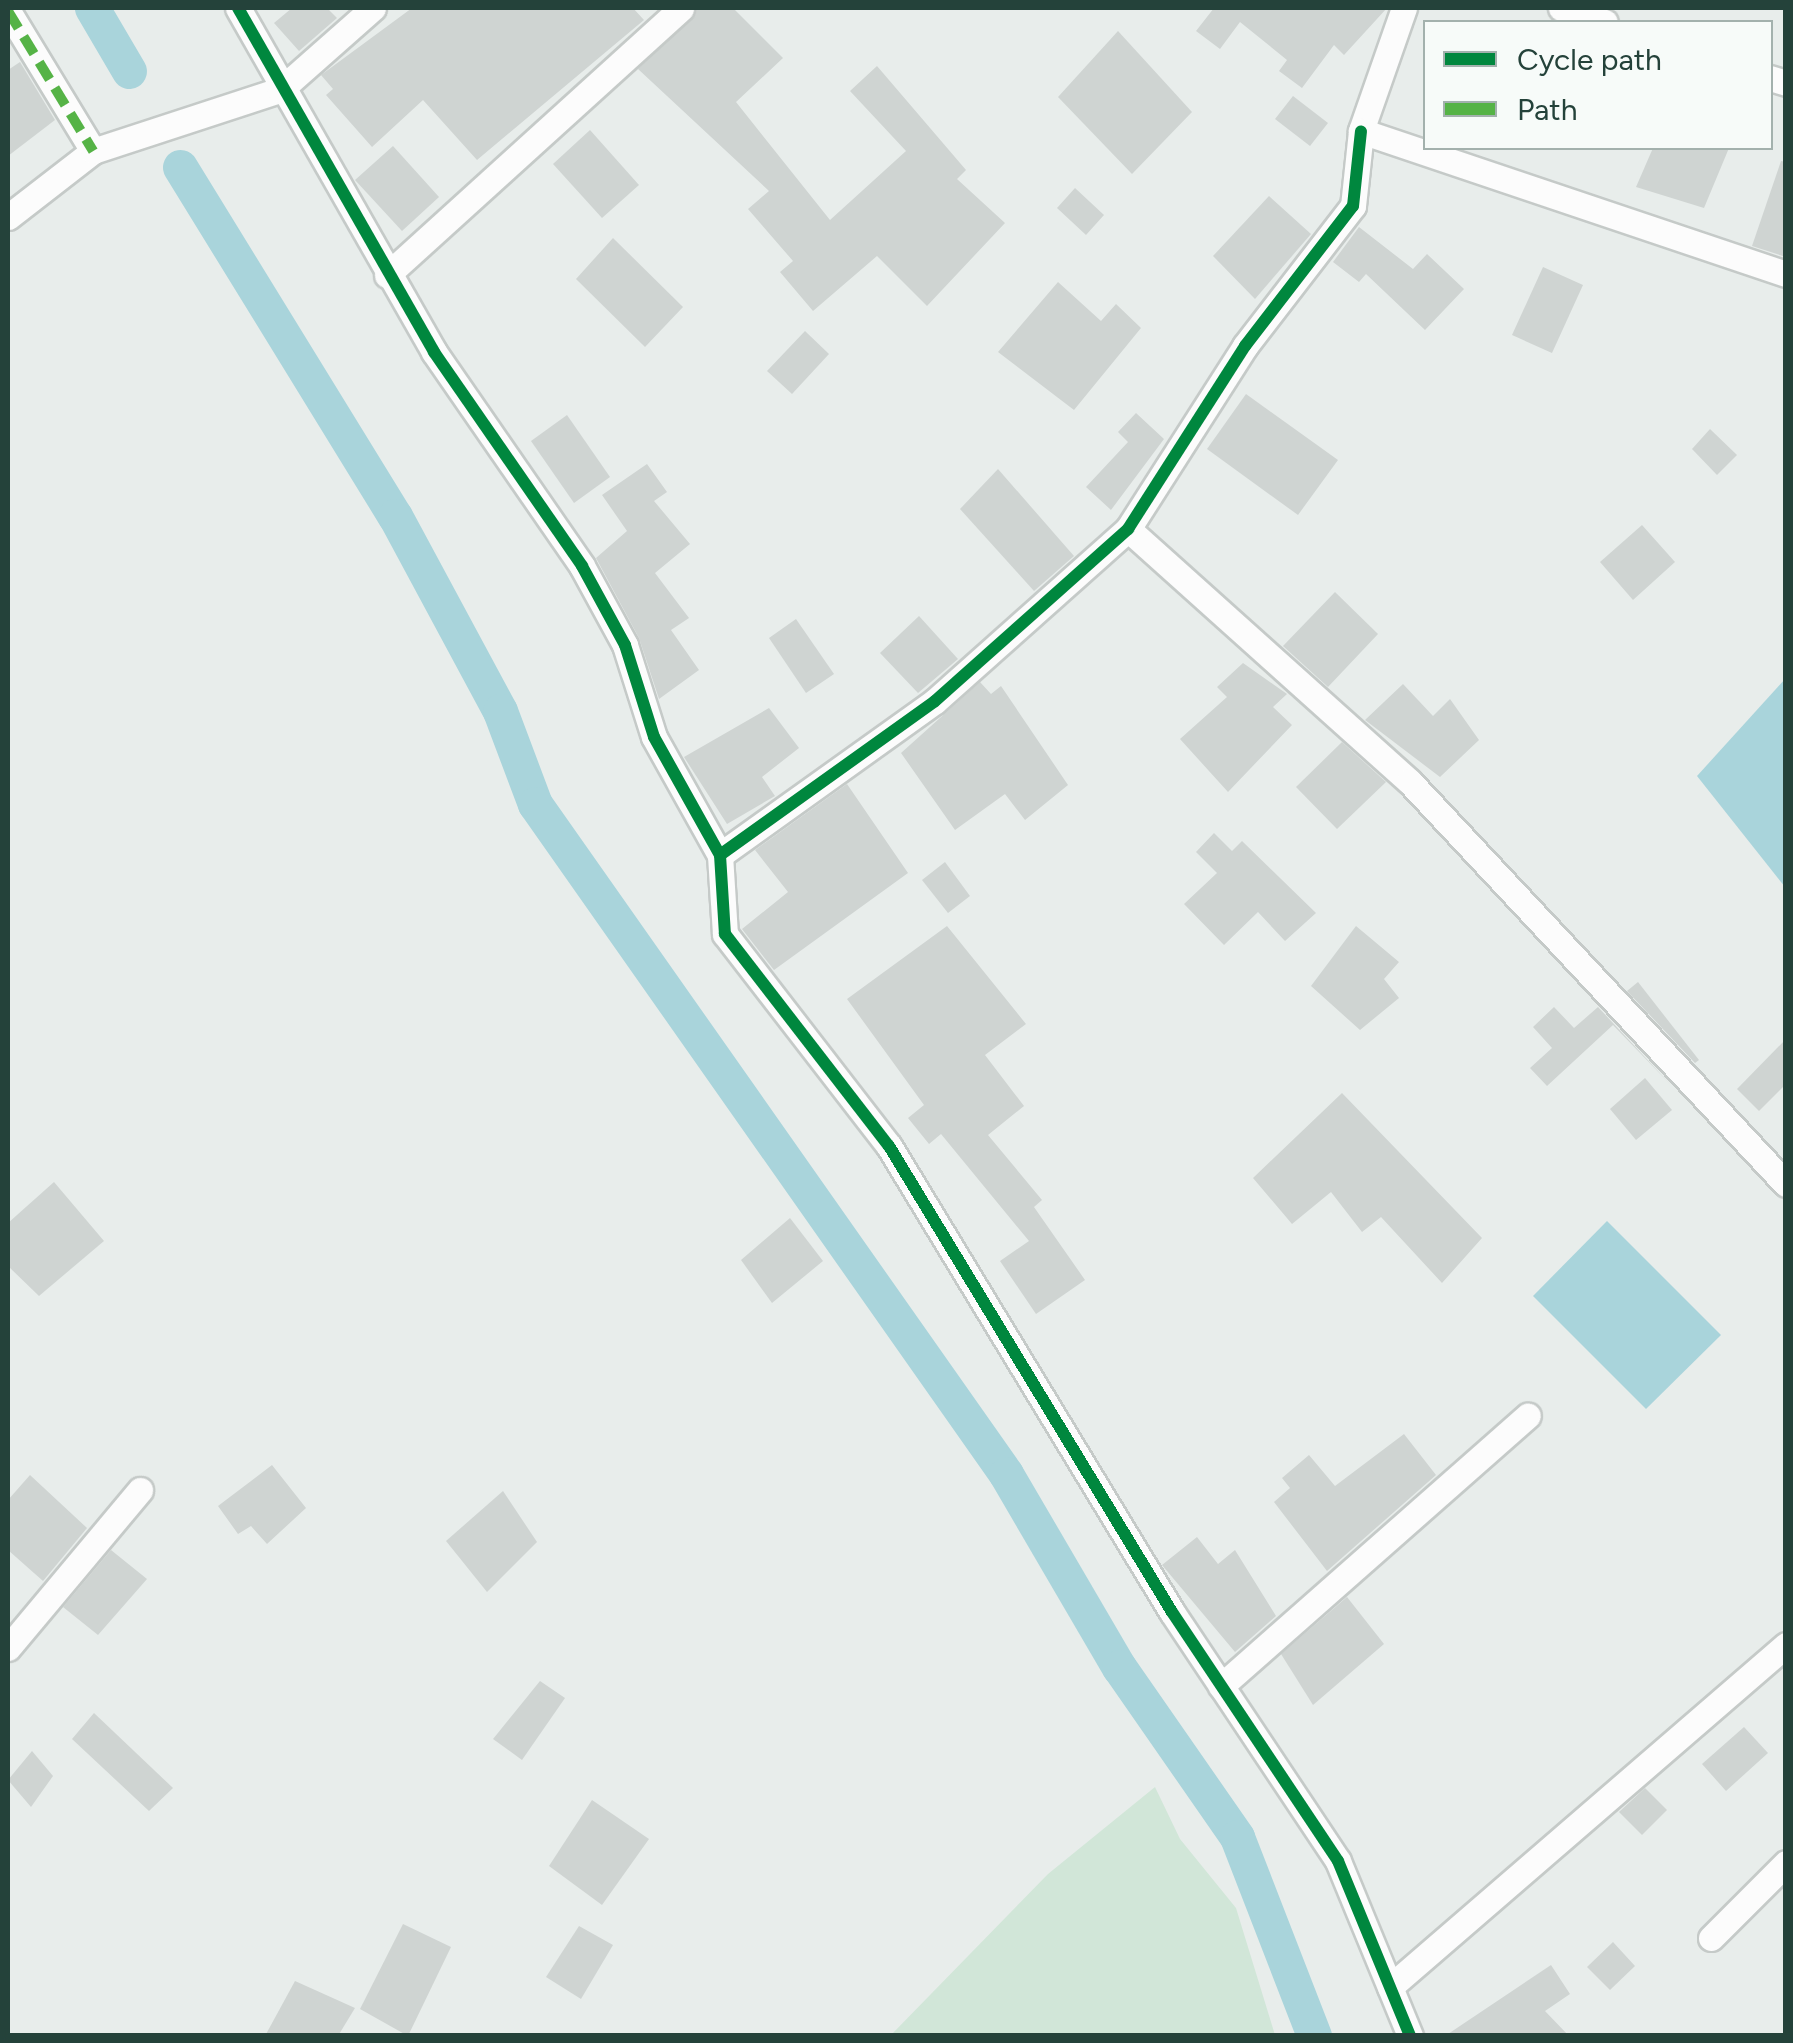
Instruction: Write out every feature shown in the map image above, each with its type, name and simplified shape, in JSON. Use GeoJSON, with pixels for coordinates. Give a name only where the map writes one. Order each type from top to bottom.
{"type":"FeatureCollection","features":[{"type":"Feature","properties":{"kind":"street"},"geometry":{"type":"LineString","coordinates":[[238,8],[280,90],[387,275],[582,566],[625,645],[654,738],[720,855],[718,910],[734,950],[890,1146],[1221,1686],[1338,1862],[1410,2036]]}},
{"type":"Feature","properties":{"kind":"street"},"geometry":{"type":"LineString","coordinates":[[8,217],[93,151],[280,90],[373,8]]}},
{"type":"Feature","properties":{"kind":"street"},"geometry":{"type":"LineString","coordinates":[[387,275],[680,8]]}},
{"type":"Feature","properties":{"kind":"street"},"geometry":{"type":"LineString","coordinates":[[720,855],[935,702],[1128,529],[1245,346],[1353,206],[1361,131],[1404,8]]}},
{"type":"Feature","properties":{"kind":"street"},"geometry":{"type":"LineString","coordinates":[[1560,8],[1599,20]]}},
{"type":"Feature","properties":{"kind":"street"},"geometry":{"type":"LineString","coordinates":[[8,11],[93,151]]}},
{"type":"Feature","properties":{"kind":"street"},"geometry":{"type":"LineString","coordinates":[[1361,131],[1786,274]]}},
{"type":"Feature","properties":{"kind":"street"},"geometry":{"type":"LineString","coordinates":[[1128,529],[1409,781],[1786,1184]]}},
{"type":"Feature","properties":{"kind":"street"},"geometry":{"type":"LineString","coordinates":[[1221,1686],[1528,1415]]}},
{"type":"Feature","properties":{"kind":"street"},"geometry":{"type":"LineString","coordinates":[[8,1648],[140,1490]]}},
{"type":"Feature","properties":{"kind":"street"},"geometry":{"type":"LineString","coordinates":[[1390,1987],[1786,1645]]}},
{"type":"Feature","properties":{"kind":"street"},"geometry":{"type":"LineString","coordinates":[[1711,1938],[1786,1864]]}},
{"type":"Feature","properties":{"kind":"green space"},"geometry":{"type":"Polygon","coordinates":[[[1155,1787],[1180,1839],[1236,1908],[1275,2035],[891,2035],[1048,1874],[1155,1787]]]}},
{"type":"Feature","properties":{"kind":"water"},"geometry":{"type":"Polygon","coordinates":[[[1785,679],[1785,887],[1697,776],[1785,679]]]}},
{"type":"Feature","properties":{"kind":"water"},"geometry":{"type":"Polygon","coordinates":[[[1607,1221],[1721,1335],[1646,1409],[1533,1296],[1607,1221]]]}},
{"type":"Feature","properties":{"kind":"building"},"geometry":{"type":"Polygon","coordinates":[[[292,8],[327,8],[337,18],[299,51],[274,23],[292,8]]]}},
{"type":"Feature","properties":{"kind":"building"},"geometry":{"type":"Polygon","coordinates":[[[412,8],[633,8],[644,20],[477,160],[423,100],[372,147],[326,95],[333,89],[321,75],[412,8]]]}},
{"type":"Feature","properties":{"kind":"building"},"geometry":{"type":"Polygon","coordinates":[[[697,8],[733,8],[783,58],[736,102],[830,220],[906,151],[850,91],[877,66],[966,170],[957,179],[1005,223],[927,306],[877,256],[813,311],[780,272],[793,261],[748,209],[769,191],[638,69],[697,8]]]}},
{"type":"Feature","properties":{"kind":"building"},"geometry":{"type":"Polygon","coordinates":[[[1214,8],[1387,8],[1344,55],[1334,45],[1302,88],[1279,71],[1287,60],[1240,22],[1220,49],[1196,31],[1214,8]]]}},
{"type":"Feature","properties":{"kind":"building"},"geometry":{"type":"Polygon","coordinates":[[[1118,31],[1192,112],[1132,174],[1058,97],[1118,31]]]}},
{"type":"Feature","properties":{"kind":"building"},"geometry":{"type":"Polygon","coordinates":[[[20,62],[55,120],[8,156],[8,70],[20,62]]]}},
{"type":"Feature","properties":{"kind":"building"},"geometry":{"type":"Polygon","coordinates":[[[1293,96],[1328,123],[1310,146],[1275,119],[1293,96]]]}},
{"type":"Feature","properties":{"kind":"building"},"geometry":{"type":"Polygon","coordinates":[[[590,130],[639,185],[602,218],[553,164],[590,130]]]}},
{"type":"Feature","properties":{"kind":"building"},"geometry":{"type":"Polygon","coordinates":[[[393,146],[439,197],[402,231],[355,180],[393,146]]]}},
{"type":"Feature","properties":{"kind":"building"},"geometry":{"type":"Polygon","coordinates":[[[1652,150],[1728,150],[1704,208],[1636,187],[1652,150]]]}},
{"type":"Feature","properties":{"kind":"building"},"geometry":{"type":"Polygon","coordinates":[[[1781,161],[1786,162],[1786,257],[1752,246],[1781,161]]]}},
{"type":"Feature","properties":{"kind":"building"},"geometry":{"type":"Polygon","coordinates":[[[1075,188],[1104,215],[1086,235],[1057,208],[1075,188]]]}},
{"type":"Feature","properties":{"kind":"building"},"geometry":{"type":"Polygon","coordinates":[[[1269,196],[1311,234],[1255,299],[1213,256],[1269,196]]]}},
{"type":"Feature","properties":{"kind":"building"},"geometry":{"type":"Polygon","coordinates":[[[1359,227],[1413,269],[1427,254],[1464,289],[1425,330],[1366,274],[1359,282],[1333,262],[1359,227]]]}},
{"type":"Feature","properties":{"kind":"building"},"geometry":{"type":"Polygon","coordinates":[[[613,238],[683,307],[645,347],[576,279],[613,238]]]}},
{"type":"Feature","properties":{"kind":"building"},"geometry":{"type":"Polygon","coordinates":[[[1543,267],[1583,285],[1552,353],[1512,335],[1543,267]]]}},
{"type":"Feature","properties":{"kind":"building"},"geometry":{"type":"Polygon","coordinates":[[[1058,282],[1101,321],[1116,304],[1141,328],[1074,410],[998,352],[1058,282]]]}},
{"type":"Feature","properties":{"kind":"building"},"geometry":{"type":"Polygon","coordinates":[[[805,331],[829,354],[792,394],[767,371],[805,331]]]}},
{"type":"Feature","properties":{"kind":"building"},"geometry":{"type":"Polygon","coordinates":[[[1246,394],[1338,460],[1298,515],[1207,449],[1246,394]]]}},
{"type":"Feature","properties":{"kind":"building"},"geometry":{"type":"Polygon","coordinates":[[[1136,413],[1164,439],[1111,510],[1086,487],[1128,442],[1118,432],[1136,413]]]}},
{"type":"Feature","properties":{"kind":"building"},"geometry":{"type":"Polygon","coordinates":[[[567,415],[610,477],[574,503],[531,441],[567,415]]]}},
{"type":"Feature","properties":{"kind":"building"},"geometry":{"type":"Polygon","coordinates":[[[1710,429],[1737,455],[1717,475],[1692,449],[1710,429]]]}},
{"type":"Feature","properties":{"kind":"building"},"geometry":{"type":"Polygon","coordinates":[[[647,464],[667,492],[654,501],[690,544],[655,573],[689,618],[671,630],[699,670],[659,699],[639,638],[596,558],[627,531],[602,495],[647,464]]]}},
{"type":"Feature","properties":{"kind":"building"},"geometry":{"type":"Polygon","coordinates":[[[998,469],[1074,556],[1034,591],[960,509],[998,469]]]}},
{"type":"Feature","properties":{"kind":"building"},"geometry":{"type":"Polygon","coordinates":[[[1642,525],[1675,562],[1633,600],[1600,562],[1642,525]]]}},
{"type":"Feature","properties":{"kind":"building"},"geometry":{"type":"Polygon","coordinates":[[[1335,592],[1378,634],[1328,687],[1283,646],[1335,592]]]}},
{"type":"Feature","properties":{"kind":"building"},"geometry":{"type":"Polygon","coordinates":[[[919,616],[958,659],[918,693],[880,653],[919,616]]]}},
{"type":"Feature","properties":{"kind":"building"},"geometry":{"type":"Polygon","coordinates":[[[796,619],[834,674],[806,693],[769,638],[796,619]]]}},
{"type":"Feature","properties":{"kind":"building"},"geometry":{"type":"Polygon","coordinates":[[[1243,663],[1287,694],[1273,707],[1292,725],[1228,792],[1180,739],[1227,697],[1217,687],[1243,663]]]}},
{"type":"Feature","properties":{"kind":"building"},"geometry":{"type":"Polygon","coordinates":[[[980,682],[991,694],[1001,686],[1068,785],[1025,820],[1005,794],[955,830],[901,753],[980,682]]]}},
{"type":"Feature","properties":{"kind":"building"},"geometry":{"type":"Polygon","coordinates":[[[1403,684],[1433,716],[1450,699],[1479,740],[1440,777],[1365,720],[1403,684]]]}},
{"type":"Feature","properties":{"kind":"building"},"geometry":{"type":"Polygon","coordinates":[[[769,708],[799,748],[762,777],[775,796],[727,824],[684,757],[769,708]]]}},
{"type":"Feature","properties":{"kind":"building"},"geometry":{"type":"Polygon","coordinates":[[[1342,742],[1386,782],[1337,829],[1296,787],[1342,742]]]}},
{"type":"Feature","properties":{"kind":"building"},"geometry":{"type":"Polygon","coordinates":[[[847,784],[908,873],[774,970],[742,929],[788,892],[755,850],[847,784]]]}},
{"type":"Feature","properties":{"kind":"building"},"geometry":{"type":"Polygon","coordinates":[[[1214,833],[1232,851],[1242,841],[1316,913],[1285,941],[1258,912],[1224,945],[1184,904],[1217,873],[1196,852],[1214,833]]]}},
{"type":"Feature","properties":{"kind":"building"},"geometry":{"type":"Polygon","coordinates":[[[945,862],[970,896],[948,913],[922,880],[945,862]]]}},
{"type":"Feature","properties":{"kind":"building"},"geometry":{"type":"Polygon","coordinates":[[[947,926],[1026,1024],[985,1055],[1024,1106],[988,1135],[1042,1200],[1034,1207],[1085,1280],[1036,1314],[1000,1261],[1029,1241],[941,1134],[929,1144],[908,1118],[924,1105],[847,999],[947,926]]]}},
{"type":"Feature","properties":{"kind":"building"},"geometry":{"type":"Polygon","coordinates":[[[1356,926],[1399,962],[1384,979],[1399,998],[1360,1030],[1311,986],[1356,926]]]}},
{"type":"Feature","properties":{"kind":"building"},"geometry":{"type":"Polygon","coordinates":[[[1638,982],[1699,1060],[1695,1063],[1627,991],[1638,982]]]}},
{"type":"Feature","properties":{"kind":"building"},"geometry":{"type":"Polygon","coordinates":[[[1554,1007],[1574,1028],[1598,1007],[1671,1085],[1613,1025],[1547,1086],[1530,1068],[1552,1048],[1533,1027],[1554,1007]]]}},
{"type":"Feature","properties":{"kind":"building"},"geometry":{"type":"Polygon","coordinates":[[[1786,1039],[1786,1084],[1759,1111],[1737,1089],[1786,1039]]]}},
{"type":"Feature","properties":{"kind":"building"},"geometry":{"type":"Polygon","coordinates":[[[1645,1078],[1672,1110],[1636,1140],[1610,1109],[1645,1078]]]}},
{"type":"Feature","properties":{"kind":"building"},"geometry":{"type":"Polygon","coordinates":[[[1342,1093],[1482,1238],[1442,1283],[1381,1217],[1362,1232],[1331,1192],[1292,1224],[1253,1178],[1342,1093]]]}},
{"type":"Feature","properties":{"kind":"building"},"geometry":{"type":"Polygon","coordinates":[[[54,1182],[104,1241],[39,1296],[8,1266],[8,1223],[54,1182]]]}},
{"type":"Feature","properties":{"kind":"building"},"geometry":{"type":"Polygon","coordinates":[[[790,1218],[823,1261],[772,1303],[741,1260],[790,1218]]]}},
{"type":"Feature","properties":{"kind":"building"},"geometry":{"type":"Polygon","coordinates":[[[1404,1434],[1436,1475],[1327,1571],[1274,1502],[1290,1488],[1282,1478],[1309,1455],[1335,1486],[1404,1434]]]}},
{"type":"Feature","properties":{"kind":"building"},"geometry":{"type":"Polygon","coordinates":[[[272,1465],[306,1508],[267,1544],[251,1526],[238,1534],[218,1506],[272,1465]]]}},
{"type":"Feature","properties":{"kind":"building"},"geometry":{"type":"Polygon","coordinates":[[[30,1475],[87,1528],[43,1581],[8,1550],[8,1500],[30,1475]]]}},
{"type":"Feature","properties":{"kind":"building"},"geometry":{"type":"Polygon","coordinates":[[[503,1491],[537,1542],[487,1592],[446,1541],[503,1491]]]}},
{"type":"Feature","properties":{"kind":"building"},"geometry":{"type":"Polygon","coordinates":[[[1197,1537],[1218,1564],[1235,1550],[1276,1616],[1235,1652],[1162,1565],[1197,1537]]]}},
{"type":"Feature","properties":{"kind":"building"},"geometry":{"type":"Polygon","coordinates":[[[111,1550],[147,1579],[98,1635],[63,1607],[111,1550]]]}},
{"type":"Feature","properties":{"kind":"building"},"geometry":{"type":"Polygon","coordinates":[[[1347,1597],[1384,1644],[1313,1705],[1281,1654],[1347,1597]]]}},
{"type":"Feature","properties":{"kind":"building"},"geometry":{"type":"Polygon","coordinates":[[[540,1681],[565,1698],[522,1760],[493,1739],[540,1681]]]}},
{"type":"Feature","properties":{"kind":"building"},"geometry":{"type":"Polygon","coordinates":[[[94,1713],[173,1788],[149,1811],[72,1739],[94,1713]]]}},
{"type":"Feature","properties":{"kind":"building"},"geometry":{"type":"Polygon","coordinates":[[[1744,1727],[1768,1753],[1726,1791],[1702,1764],[1744,1727]]]}},
{"type":"Feature","properties":{"kind":"building"},"geometry":{"type":"Polygon","coordinates":[[[32,1751],[53,1776],[31,1807],[8,1780],[32,1751]]]}},
{"type":"Feature","properties":{"kind":"building"},"geometry":{"type":"Polygon","coordinates":[[[1645,1788],[1667,1810],[1642,1835],[1619,1812],[1645,1788]]]}},
{"type":"Feature","properties":{"kind":"building"},"geometry":{"type":"Polygon","coordinates":[[[592,1800],[649,1839],[602,1905],[549,1866],[592,1800]]]}},
{"type":"Feature","properties":{"kind":"building"},"geometry":{"type":"Polygon","coordinates":[[[403,1924],[451,1947],[408,2036],[360,2009],[403,1924]]]}},
{"type":"Feature","properties":{"kind":"building"},"geometry":{"type":"Polygon","coordinates":[[[579,1926],[613,1945],[581,1999],[546,1977],[579,1926]]]}},
{"type":"Feature","properties":{"kind":"building"},"geometry":{"type":"Polygon","coordinates":[[[1613,1942],[1635,1966],[1610,1990],[1587,1967],[1613,1942]]]}},
{"type":"Feature","properties":{"kind":"building"},"geometry":{"type":"Polygon","coordinates":[[[1551,1965],[1570,1994],[1545,2011],[1569,2036],[1445,2036],[1551,1965]]]}},
{"type":"Feature","properties":{"kind":"building"},"geometry":{"type":"Polygon","coordinates":[[[295,1981],[355,2008],[338,2036],[265,2036],[295,1981]]]}},
{"type":"Feature","properties":{"kind":"waterway"},"geometry":{"type":"LineString","coordinates":[[92,8],[129,71]]}},
{"type":"Feature","properties":{"kind":"waterway"},"geometry":{"type":"LineString","coordinates":[[180,167],[395,516],[500,711],[535,804],[1006,1474],[1119,1667],[1237,1837],[1314,2036]]}},
{"type":"Feature","properties":{"kind":"marked path"},"geometry":{"type":"LineString","coordinates":[[8,11],[93,151]]}},
{"type":"Feature","properties":{"kind":"cycle path"},"geometry":{"type":"LineString","coordinates":[[238,8],[434,352],[582,566],[625,645],[654,737],[720,855],[935,701],[1128,529],[1245,346],[1353,206],[1361,131]]}},
{"type":"Feature","properties":{"kind":"cycle path"},"geometry":{"type":"LineString","coordinates":[[720,855],[725,934],[889,1146],[1172,1612],[1338,1861],[1410,2036]]}}]}
